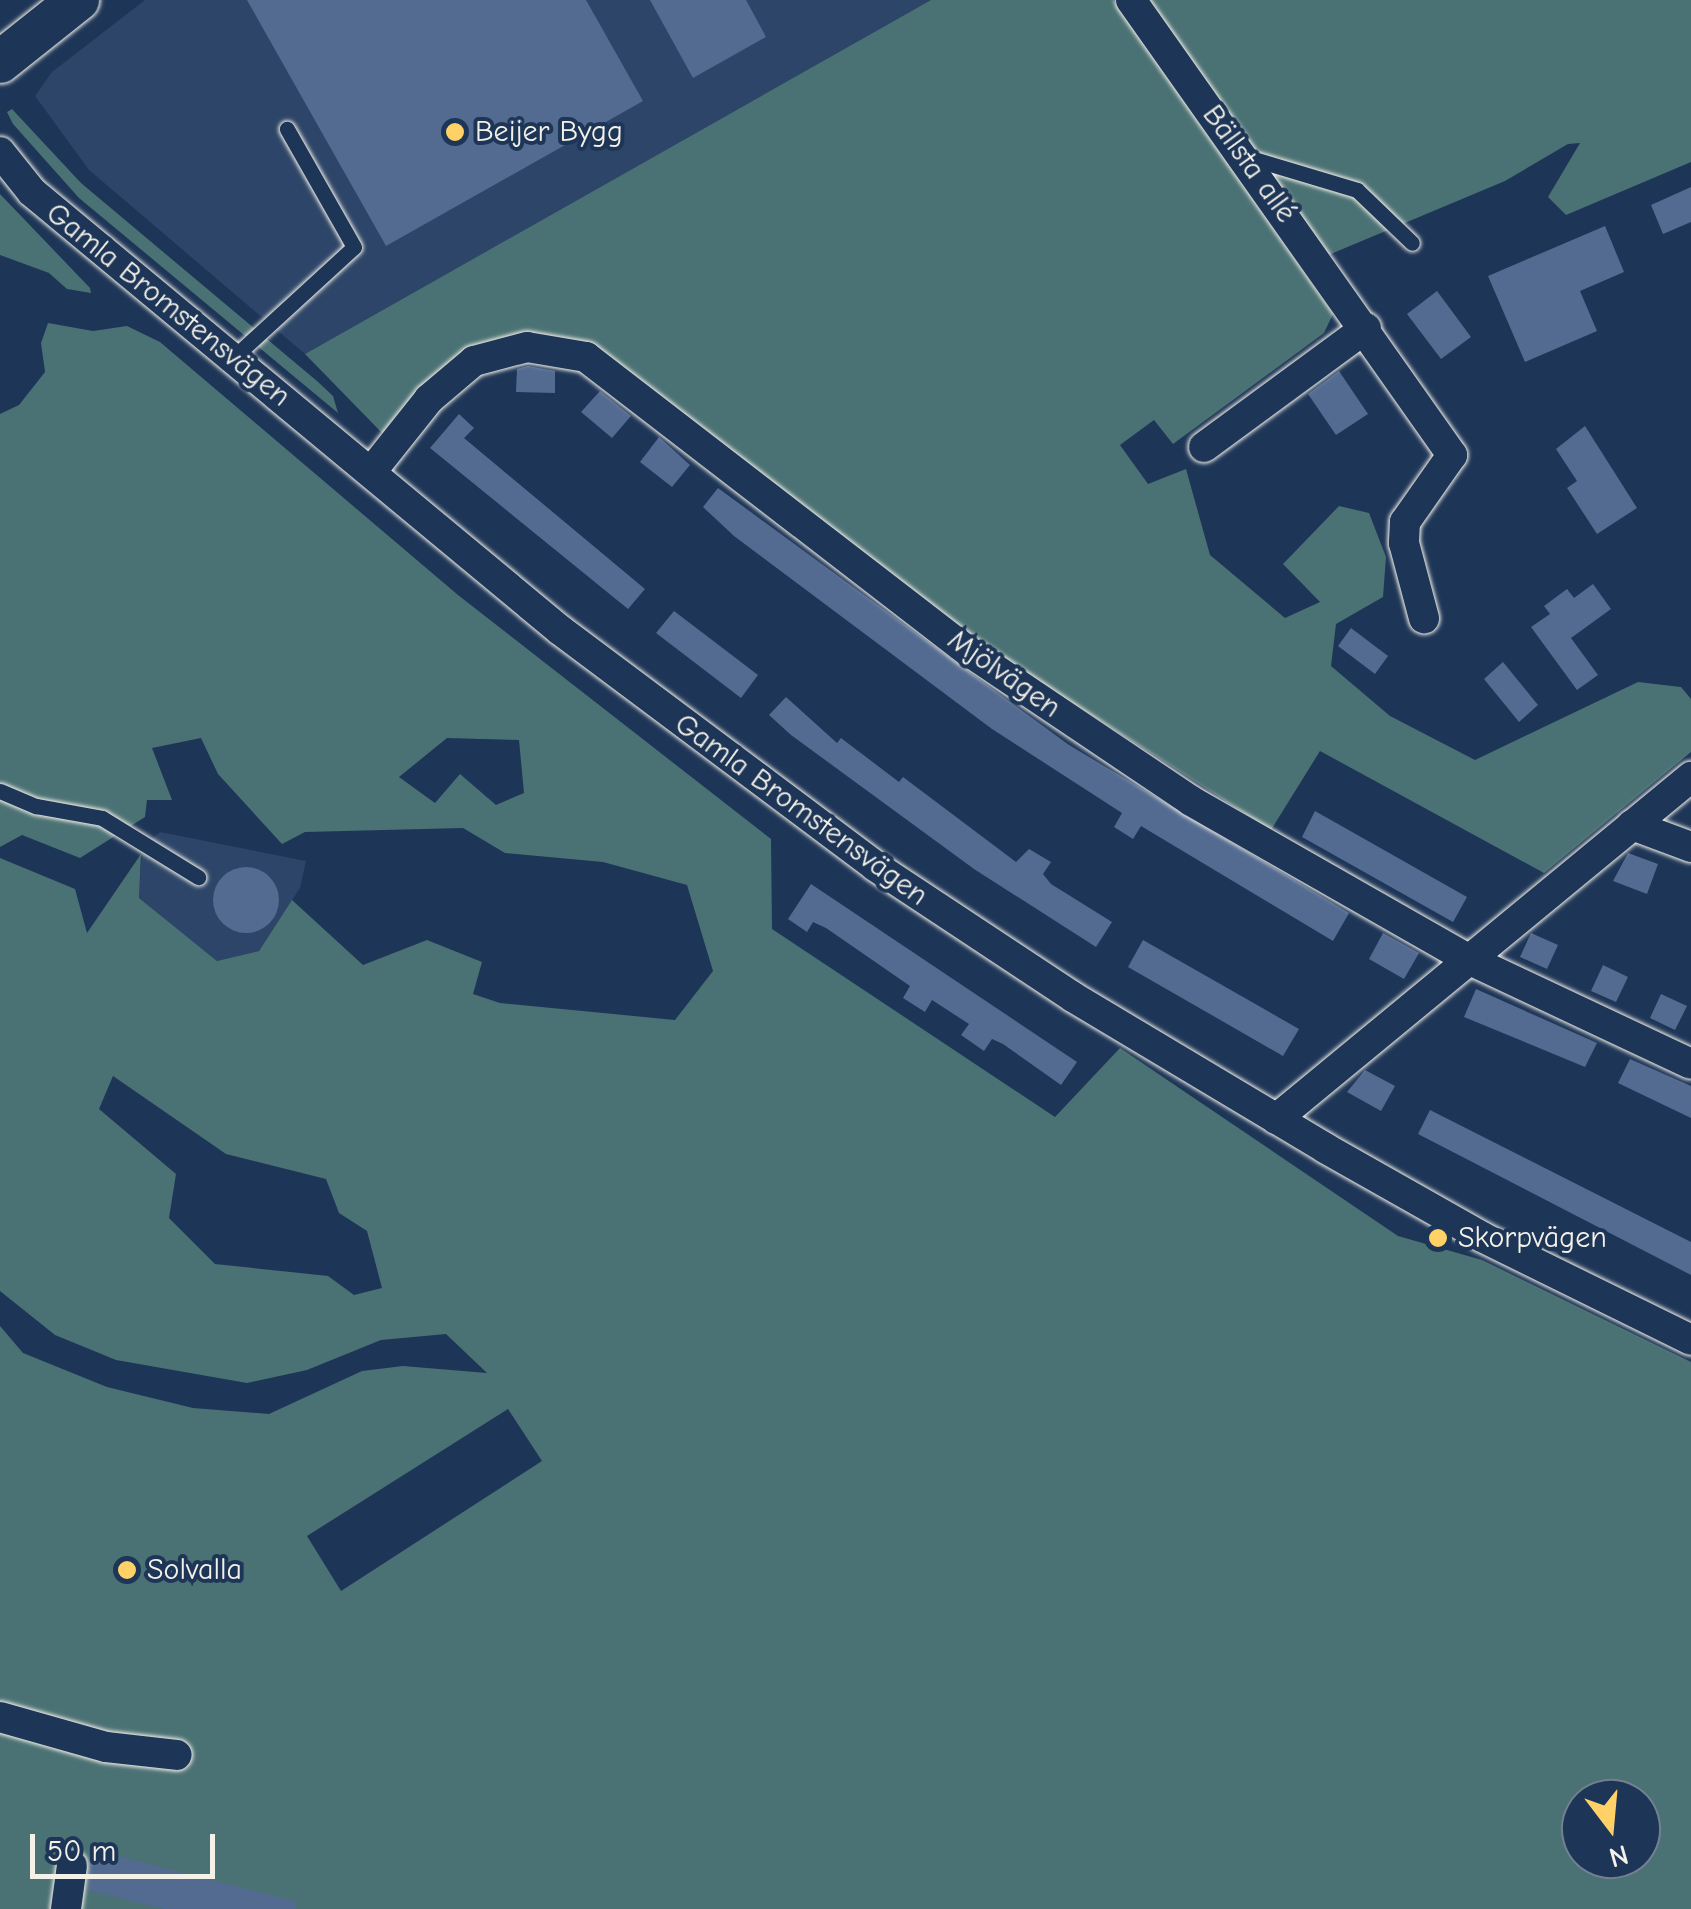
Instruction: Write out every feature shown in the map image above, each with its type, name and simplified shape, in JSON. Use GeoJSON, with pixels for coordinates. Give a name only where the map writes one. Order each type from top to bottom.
{"type":"FeatureCollection","features":[{"type":"Feature","properties":{"kind":"street"},"geometry":{"type":"LineString","coordinates":[[0,27],[52,0]]}},
{"type":"Feature","properties":{"kind":"street"},"geometry":{"type":"LineString","coordinates":[[0,62],[78,0]]}},
{"type":"Feature","properties":{"kind":"street","name":"Bällsta allé"},"geometry":{"type":"LineString","coordinates":[[1131,0],[1452,455],[1405,522],[1404,543],[1424,618]]}},
{"type":"Feature","properties":{"kind":"street","name":"Gamla Bromstensvägen"},"geometry":{"type":"LineString","coordinates":[[0,152],[32,192],[644,696],[874,866],[1276,1120],[1482,1237],[1691,1340]]}},
{"type":"Feature","properties":{"kind":"street"},"geometry":{"type":"LineString","coordinates":[[1204,447],[1366,328]]}},
{"type":"Feature","properties":{"kind":"street","name":"Mjölvägen"},"geometry":{"type":"LineString","coordinates":[[372,472],[429,399],[474,361],[527,347],[586,357],[1001,673],[1235,828],[1468,959],[1691,1064]]}},
{"type":"Feature","properties":{"kind":"street"},"geometry":{"type":"LineString","coordinates":[[1276,1120],[1691,777]]}},
{"type":"Feature","properties":{"kind":"street"},"geometry":{"type":"LineString","coordinates":[[1632,825],[1691,847]]}},
{"type":"Feature","properties":{"kind":"street"},"geometry":{"type":"LineString","coordinates":[[0,1717],[106,1747],[177,1755]]}},
{"type":"Feature","properties":{"kind":"street"},"geometry":{"type":"LineString","coordinates":[[66,1909],[72,1864]]}},
{"type":"Feature","properties":{"kind":"lane"},"geometry":{"type":"LineString","coordinates":[[235,356],[354,247],[287,129]]}},
{"type":"Feature","properties":{"kind":"lane"},"geometry":{"type":"LineString","coordinates":[[1244,156],[1356,190],[1412,243]]}},
{"type":"Feature","properties":{"kind":"lane"},"geometry":{"type":"LineString","coordinates":[[0,791],[36,806],[102,818],[198,877]]}},
{"type":"Feature","properties":{"kind":"shaded area"},"geometry":{"type":"Polygon","coordinates":[[[145,0],[931,0],[305,354],[89,170],[35,96],[52,72],[145,0]]]}},
{"type":"Feature","properties":{"kind":"shaded area"},"geometry":{"type":"Polygon","coordinates":[[[160,832],[306,861],[300,888],[259,951],[217,961],[139,898],[142,847],[160,832]]]}},
{"type":"Feature","properties":{"kind":"green space"},"geometry":{"type":"Polygon","coordinates":[[[931,0],[1113,0],[1333,314],[1324,333],[1173,444],[1154,420],[1120,445],[1148,484],[1186,469],[1210,555],[1285,618],[1320,602],[1283,564],[1339,506],[1369,513],[1386,557],[1383,597],[1336,624],[1331,666],[1390,716],[1475,760],[1638,682],[1681,687],[1691,699],[1691,752],[1544,873],[1320,751],[1271,830],[948,623],[703,434],[527,335],[385,436],[305,354],[931,0]]]}},
{"type":"Feature","properties":{"kind":"green space"},"geometry":{"type":"Polygon","coordinates":[[[1139,0],[1691,0],[1691,162],[1566,215],[1548,197],[1580,143],[1568,144],[1505,181],[1326,256],[1139,0]]]}},
{"type":"Feature","properties":{"kind":"green space"},"geometry":{"type":"Polygon","coordinates":[[[12,109],[81,183],[317,381],[333,396],[338,413],[79,198],[13,124],[7,112],[12,109]]]}},
{"type":"Feature","properties":{"kind":"green space"},"geometry":{"type":"Polygon","coordinates":[[[0,194],[91,293],[67,289],[49,273],[0,255],[0,194]]]}},
{"type":"Feature","properties":{"kind":"green space"},"geometry":{"type":"Polygon","coordinates":[[[48,323],[93,331],[127,326],[160,342],[458,595],[771,839],[772,929],[1055,1117],[1120,1048],[1398,1236],[1482,1260],[1691,1362],[1691,1909],[0,1909],[0,1326],[23,1353],[107,1387],[193,1408],[269,1414],[362,1371],[403,1366],[487,1373],[446,1334],[381,1340],[307,1370],[247,1383],[116,1360],[55,1335],[0,1291],[0,858],[75,889],[87,933],[141,854],[139,898],[217,961],[259,951],[292,900],[363,965],[427,940],[482,962],[473,994],[500,1003],[675,1020],[713,971],[687,885],[603,862],[505,853],[463,828],[305,832],[282,844],[218,774],[201,738],[152,748],[172,800],[147,800],[145,817],[80,858],[22,835],[0,847],[0,414],[19,405],[45,372],[41,343],[48,323]],[[447,738],[399,777],[435,803],[460,774],[496,805],[524,793],[519,740],[447,738]],[[113,1076],[99,1109],[176,1174],[169,1218],[215,1264],[328,1276],[354,1295],[382,1288],[367,1231],[339,1213],[326,1179],[226,1154],[113,1076]],[[508,1409],[307,1536],[341,1591],[542,1461],[508,1409]]]}},
{"type":"Feature","properties":{"kind":"building","name":"Beijer Bygg"},"geometry":{"type":"Polygon","coordinates":[[[247,0],[586,0],[643,101],[386,246],[247,0]]]}},
{"type":"Feature","properties":{"kind":"building"},"geometry":{"type":"Polygon","coordinates":[[[650,0],[746,0],[766,37],[693,78],[650,0]]]}},
{"type":"Feature","properties":{"kind":"building"},"geometry":{"type":"Polygon","coordinates":[[[1691,187],[1691,222],[1663,234],[1651,205],[1691,187]]]}},
{"type":"Feature","properties":{"kind":"building"},"geometry":{"type":"Polygon","coordinates":[[[1605,226],[1624,272],[1580,291],[1597,331],[1525,362],[1488,276],[1605,226]]]}},
{"type":"Feature","properties":{"kind":"building"},"geometry":{"type":"Polygon","coordinates":[[[1437,291],[1471,337],[1441,359],[1407,314],[1437,291]]]}},
{"type":"Feature","properties":{"kind":"building"},"geometry":{"type":"Polygon","coordinates":[[[528,366],[555,371],[555,393],[516,392],[517,369],[528,366]]]}},
{"type":"Feature","properties":{"kind":"building"},"geometry":{"type":"Polygon","coordinates":[[[1339,371],[1368,414],[1336,435],[1308,394],[1339,371]]]}},
{"type":"Feature","properties":{"kind":"building"},"geometry":{"type":"Polygon","coordinates":[[[600,391],[631,416],[612,438],[581,412],[600,391]]]}},
{"type":"Feature","properties":{"kind":"building"},"geometry":{"type":"Polygon","coordinates":[[[459,414],[474,428],[464,438],[645,589],[628,609],[430,448],[459,414]]]}},
{"type":"Feature","properties":{"kind":"building"},"geometry":{"type":"Polygon","coordinates":[[[1585,426],[1637,508],[1597,534],[1567,488],[1577,481],[1556,449],[1585,426]]]}},
{"type":"Feature","properties":{"kind":"building"},"geometry":{"type":"Polygon","coordinates":[[[659,437],[690,465],[672,487],[640,462],[659,437]]]}},
{"type":"Feature","properties":{"kind":"building"},"geometry":{"type":"Polygon","coordinates":[[[718,488],[1069,745],[1349,913],[1333,941],[1141,826],[1133,839],[1114,827],[1122,813],[992,729],[734,536],[703,507],[718,488]]]}},
{"type":"Feature","properties":{"kind":"building"},"geometry":{"type":"Polygon","coordinates":[[[1593,584],[1611,609],[1571,638],[1598,675],[1577,690],[1531,627],[1550,614],[1544,606],[1567,589],[1574,598],[1593,584]]]}},
{"type":"Feature","properties":{"kind":"building"},"geometry":{"type":"Polygon","coordinates":[[[674,611],[758,675],[741,698],[656,633],[674,611]]]}},
{"type":"Feature","properties":{"kind":"building"},"geometry":{"type":"Polygon","coordinates":[[[1351,628],[1388,656],[1375,674],[1338,646],[1351,628]]]}},
{"type":"Feature","properties":{"kind":"building"},"geometry":{"type":"Polygon","coordinates":[[[1503,662],[1538,705],[1519,722],[1484,679],[1503,662]]]}},
{"type":"Feature","properties":{"kind":"building"},"geometry":{"type":"Polygon","coordinates":[[[786,697],[837,743],[841,738],[899,782],[903,777],[1016,862],[1029,849],[1051,862],[1043,874],[1051,884],[1112,922],[1096,947],[974,869],[791,735],[769,715],[786,697]]]}},
{"type":"Feature","properties":{"kind":"building"},"geometry":{"type":"Polygon","coordinates":[[[1315,811],[1467,897],[1453,922],[1302,837],[1315,811]]]}},
{"type":"Feature","properties":{"kind":"building"},"geometry":{"type":"Polygon","coordinates":[[[1628,853],[1658,864],[1647,894],[1613,881],[1628,853]]]}},
{"type":"Feature","properties":{"kind":"building"},"geometry":{"type":"Polygon","coordinates":[[[246,867],[270,876],[279,900],[270,924],[246,933],[222,924],[213,900],[222,876],[246,867]]]}},
{"type":"Feature","properties":{"kind":"building"},"geometry":{"type":"Polygon","coordinates":[[[811,884],[1077,1062],[1061,1085],[992,1039],[984,1051],[961,1035],[969,1024],[932,1000],[925,1012],[903,998],[910,986],[826,928],[813,922],[807,932],[788,919],[811,884]]]}},
{"type":"Feature","properties":{"kind":"building"},"geometry":{"type":"Polygon","coordinates":[[[1383,933],[1419,953],[1404,979],[1369,959],[1383,933]]]}},
{"type":"Feature","properties":{"kind":"building"},"geometry":{"type":"Polygon","coordinates":[[[1531,933],[1558,945],[1547,969],[1520,957],[1531,933]]]}},
{"type":"Feature","properties":{"kind":"building"},"geometry":{"type":"Polygon","coordinates":[[[1143,940],[1299,1029],[1283,1056],[1128,967],[1143,940]]]}},
{"type":"Feature","properties":{"kind":"building"},"geometry":{"type":"Polygon","coordinates":[[[1603,965],[1628,977],[1616,1002],[1591,991],[1603,965]]]}},
{"type":"Feature","properties":{"kind":"building"},"geometry":{"type":"Polygon","coordinates":[[[1476,989],[1597,1043],[1585,1067],[1464,1017],[1476,989]]]}},
{"type":"Feature","properties":{"kind":"building"},"geometry":{"type":"Polygon","coordinates":[[[1661,994],[1687,1006],[1675,1030],[1650,1018],[1661,994]]]}},
{"type":"Feature","properties":{"kind":"building"},"geometry":{"type":"Polygon","coordinates":[[[1630,1059],[1691,1086],[1691,1118],[1618,1083],[1630,1059]]]}},
{"type":"Feature","properties":{"kind":"building"},"geometry":{"type":"Polygon","coordinates":[[[1365,1070],[1395,1086],[1381,1111],[1347,1092],[1365,1070]]]}},
{"type":"Feature","properties":{"kind":"building"},"geometry":{"type":"Polygon","coordinates":[[[1430,1110],[1691,1242],[1691,1275],[1418,1134],[1430,1110]]]}},
{"type":"Feature","properties":{"kind":"building"},"geometry":{"type":"Polygon","coordinates":[[[90,1849],[297,1902],[296,1909],[164,1909],[88,1890],[90,1849]]]}},
{"type":"Feature","properties":{"kind":"place","name":"Beijer Bygg"},"geometry":{"type":"Point","coordinates":[455,132]}},
{"type":"Feature","properties":{"kind":"place","name":"Skorpvägen"},"geometry":{"type":"Point","coordinates":[1438,1238]}},
{"type":"Feature","properties":{"kind":"place","name":"Solvalla"},"geometry":{"type":"Point","coordinates":[127,1570]}}]}
